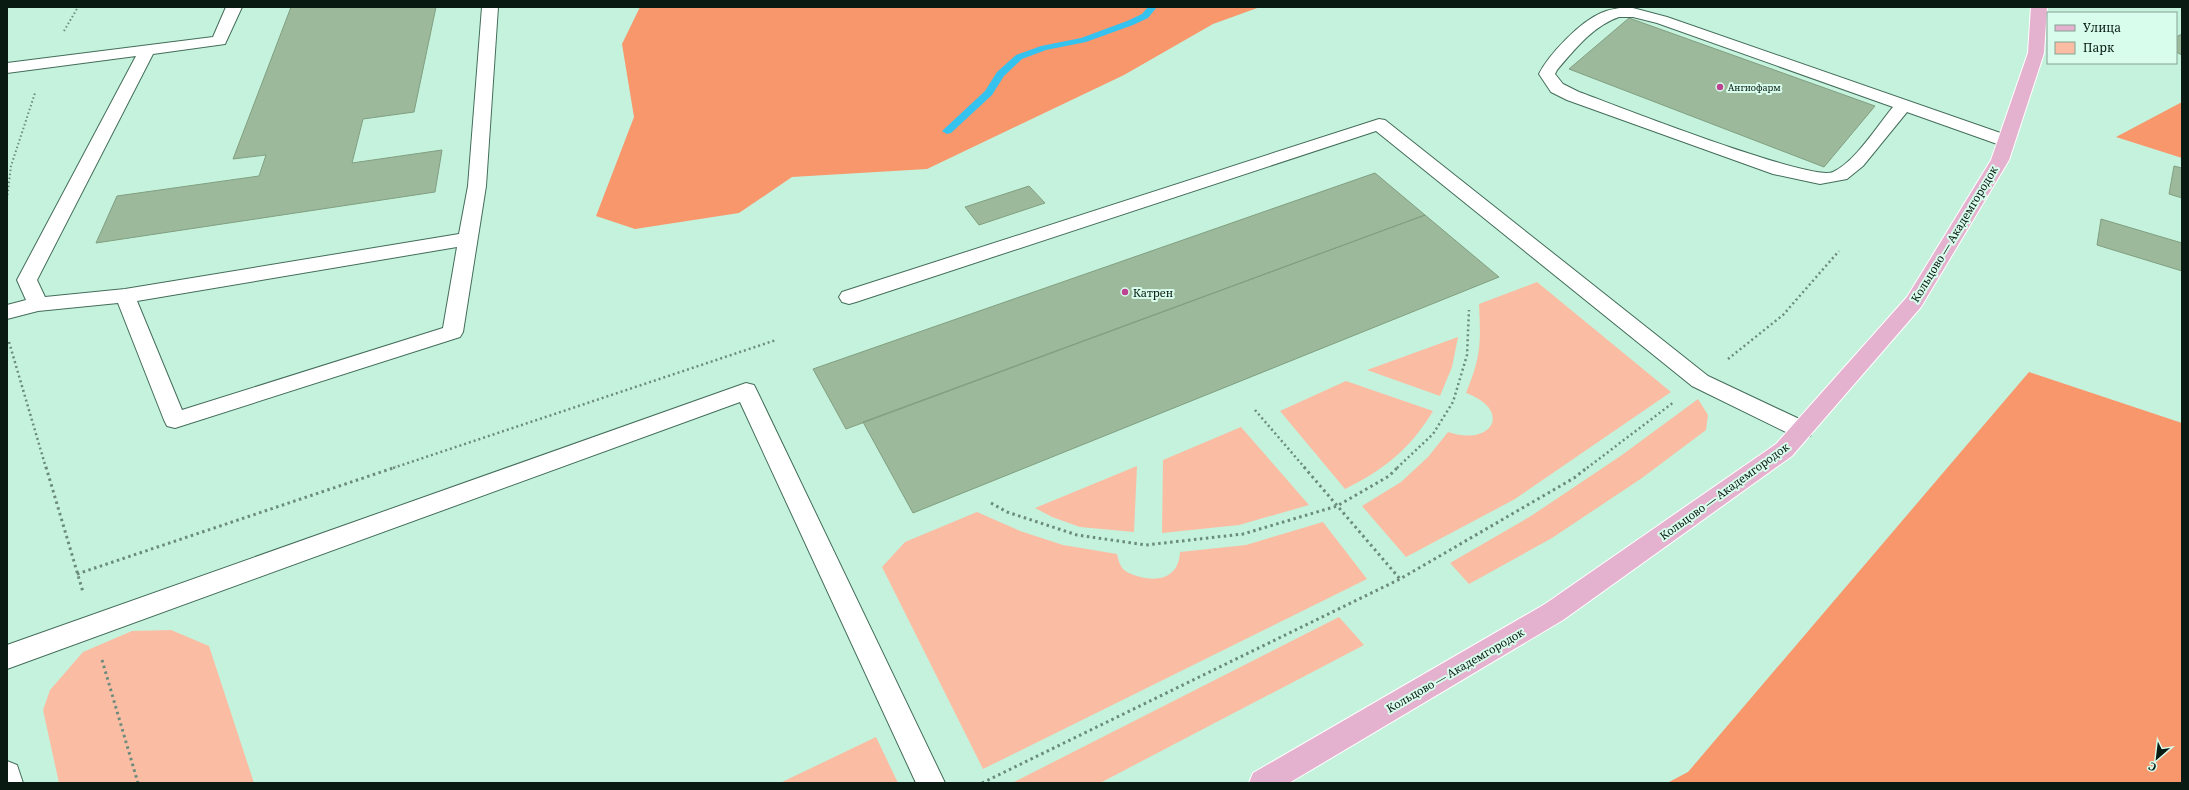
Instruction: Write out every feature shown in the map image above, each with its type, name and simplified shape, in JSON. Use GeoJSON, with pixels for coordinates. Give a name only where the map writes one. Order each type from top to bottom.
{"type":"FeatureCollection","features":[{"type":"Feature","properties":{"kind":"main road","name":"Кольцово — Академгородок"},"geometry":{"type":"LineString","coordinates":[[1263,783],[1554,612],[1784,450],[1914,302],[2000,160],[2036,53],[2039,7]]}},
{"type":"Feature","properties":{"kind":"street"},"geometry":{"type":"LineString","coordinates":[[7,68],[219,41],[234,7]]}},
{"type":"Feature","properties":{"kind":"street"},"geometry":{"type":"LineString","coordinates":[[125,296],[175,420],[453,332],[477,186],[490,7]]}},
{"type":"Feature","properties":{"kind":"street"},"geometry":{"type":"LineString","coordinates":[[1904,105],[1857,162],[1841,175],[1832,178],[1820,178],[1780,170],[1573,96],[1557,88],[1547,74],[1550,68],[1582,34],[1602,18],[1628,12],[1662,20],[1904,105],[2006,141]]}},
{"type":"Feature","properties":{"kind":"street"},"geometry":{"type":"LineString","coordinates":[[38,304],[27,280],[147,51]]}},
{"type":"Feature","properties":{"kind":"street"},"geometry":{"type":"LineString","coordinates":[[849,297],[1378,124],[1700,381],[1802,430]]}},
{"type":"Feature","properties":{"kind":"street"},"geometry":{"type":"LineString","coordinates":[[7,312],[38,304],[125,296],[468,239]]}},
{"type":"Feature","properties":{"kind":"street"},"geometry":{"type":"LineString","coordinates":[[7,657],[92,625],[746,391],[931,783]]}},
{"type":"Feature","properties":{"kind":"street"},"geometry":{"type":"LineString","coordinates":[[7,774],[9,783]]}},
{"type":"Feature","properties":{"kind":"path"},"geometry":{"type":"LineString","coordinates":[[7,199],[11,166],[44,64],[78,7]]}},
{"type":"Feature","properties":{"kind":"path"},"geometry":{"type":"LineString","coordinates":[[982,783],[1400,579],[1574,478],[1648,424],[1783,316],[1839,252]]}},
{"type":"Feature","properties":{"kind":"path"},"geometry":{"type":"LineString","coordinates":[[991,503],[1007,512],[1077,536],[1146,545],[1243,534],[1336,506],[1389,476],[1433,434],[1453,402],[1467,355],[1469,310]]}},
{"type":"Feature","properties":{"kind":"path"},"geometry":{"type":"LineString","coordinates":[[7,336],[78,574],[138,783]]}},
{"type":"Feature","properties":{"kind":"path"},"geometry":{"type":"LineString","coordinates":[[78,574],[776,340]]}},
{"type":"Feature","properties":{"kind":"path"},"geometry":{"type":"LineString","coordinates":[[1255,410],[1400,579]]}},
{"type":"Feature","properties":{"kind":"green space"},"geometry":{"type":"Polygon","coordinates":[[[1537,282],[1671,392],[1515,499],[1406,557],[1362,506],[1401,482],[1428,457],[1448,432],[1463,435],[1476,435],[1485,431],[1491,425],[1493,417],[1489,409],[1481,400],[1466,393],[1475,369],[1479,350],[1479,304],[1537,282]]]}},
{"type":"Feature","properties":{"kind":"green space"},"geometry":{"type":"Polygon","coordinates":[[[1458,337],[1452,367],[1440,396],[1367,370],[1458,337]]]}},
{"type":"Feature","properties":{"kind":"green space"},"geometry":{"type":"Polygon","coordinates":[[[1346,381],[1433,411],[1406,447],[1395,457],[1372,474],[1345,489],[1280,411],[1346,381]]]}},
{"type":"Feature","properties":{"kind":"green space"},"geometry":{"type":"Polygon","coordinates":[[[1698,399],[1708,415],[1706,430],[1642,478],[1552,538],[1469,584],[1450,563],[1531,516],[1622,455],[1698,399]]]}},
{"type":"Feature","properties":{"kind":"green space"},"geometry":{"type":"Polygon","coordinates":[[[1241,427],[1309,505],[1239,525],[1162,533],[1163,460],[1241,427]]]}},
{"type":"Feature","properties":{"kind":"green space"},"geometry":{"type":"Polygon","coordinates":[[[1137,466],[1134,532],[1080,527],[1052,517],[1035,508],[1137,466]]]}},
{"type":"Feature","properties":{"kind":"green space"},"geometry":{"type":"Polygon","coordinates":[[[977,512],[1020,531],[1063,545],[1117,554],[1120,565],[1130,574],[1153,579],[1166,576],[1172,572],[1179,560],[1180,552],[1246,545],[1323,522],[1367,579],[983,769],[882,567],[905,542],[977,512]]]}},
{"type":"Feature","properties":{"kind":"green space"},"geometry":{"type":"Polygon","coordinates":[[[1339,617],[1364,645],[1100,783],[1012,783],[1339,617]]]}},
{"type":"Feature","properties":{"kind":"green space"},"geometry":{"type":"Polygon","coordinates":[[[171,630],[209,646],[254,783],[59,783],[43,710],[50,690],[83,652],[132,631],[171,630]]]}},
{"type":"Feature","properties":{"kind":"green space"},"geometry":{"type":"Polygon","coordinates":[[[876,737],[898,783],[780,783],[876,737]]]}},
{"type":"Feature","properties":{"kind":"shaded area"},"geometry":{"type":"Polygon","coordinates":[[[640,7],[1260,7],[1213,24],[1124,75],[927,169],[792,177],[739,213],[635,229],[596,216],[634,117],[622,44],[640,7]]]}},
{"type":"Feature","properties":{"kind":"shaded area"},"geometry":{"type":"Polygon","coordinates":[[[2182,102],[2182,158],[2116,137],[2182,102]]]}},
{"type":"Feature","properties":{"kind":"shaded area"},"geometry":{"type":"Polygon","coordinates":[[[2029,372],[2182,423],[2182,783],[1667,783],[1688,772],[2029,372]]]}},
{"type":"Feature","properties":{"kind":"building"},"geometry":{"type":"Polygon","coordinates":[[[291,7],[436,7],[414,112],[363,119],[352,163],[442,150],[435,192],[96,243],[117,196],[259,176],[266,155],[233,159],[291,7]]]}},
{"type":"Feature","properties":{"kind":"building","name":"Ангиофарм"},"geometry":{"type":"Polygon","coordinates":[[[1629,18],[1875,106],[1824,167],[1569,69],[1629,18]]]}},
{"type":"Feature","properties":{"kind":"building"},"geometry":{"type":"Polygon","coordinates":[[[2182,34],[2182,55],[2177,52],[2177,36],[2182,34]]]}},
{"type":"Feature","properties":{"kind":"building"},"geometry":{"type":"Polygon","coordinates":[[[2174,166],[2182,168],[2182,198],[2169,194],[2174,166]]]}},
{"type":"Feature","properties":{"kind":"building","name":"Катрен"},"geometry":{"type":"Polygon","coordinates":[[[1375,173],[1425,215],[846,429],[813,369],[1375,173]]]}},
{"type":"Feature","properties":{"kind":"building"},"geometry":{"type":"Polygon","coordinates":[[[1029,186],[1045,203],[979,225],[965,207],[1029,186]]]}},
{"type":"Feature","properties":{"kind":"building"},"geometry":{"type":"Polygon","coordinates":[[[1425,215],[1499,277],[913,513],[863,422],[1425,215]]]}},
{"type":"Feature","properties":{"kind":"building"},"geometry":{"type":"Polygon","coordinates":[[[2101,219],[2182,243],[2182,271],[2097,245],[2101,219]]]}},
{"type":"Feature","properties":{"kind":"waterway"},"geometry":{"type":"LineString","coordinates":[[947,131],[989,93],[1000,74],[1019,57],[1044,48],[1083,40],[1130,23],[1145,16],[1153,7]]}},
{"type":"Feature","properties":{"kind":"place","name":"Ангиофарм"},"geometry":{"type":"Point","coordinates":[1720,87]}},
{"type":"Feature","properties":{"kind":"place","name":"Катрен"},"geometry":{"type":"Point","coordinates":[1125,292]}}]}
